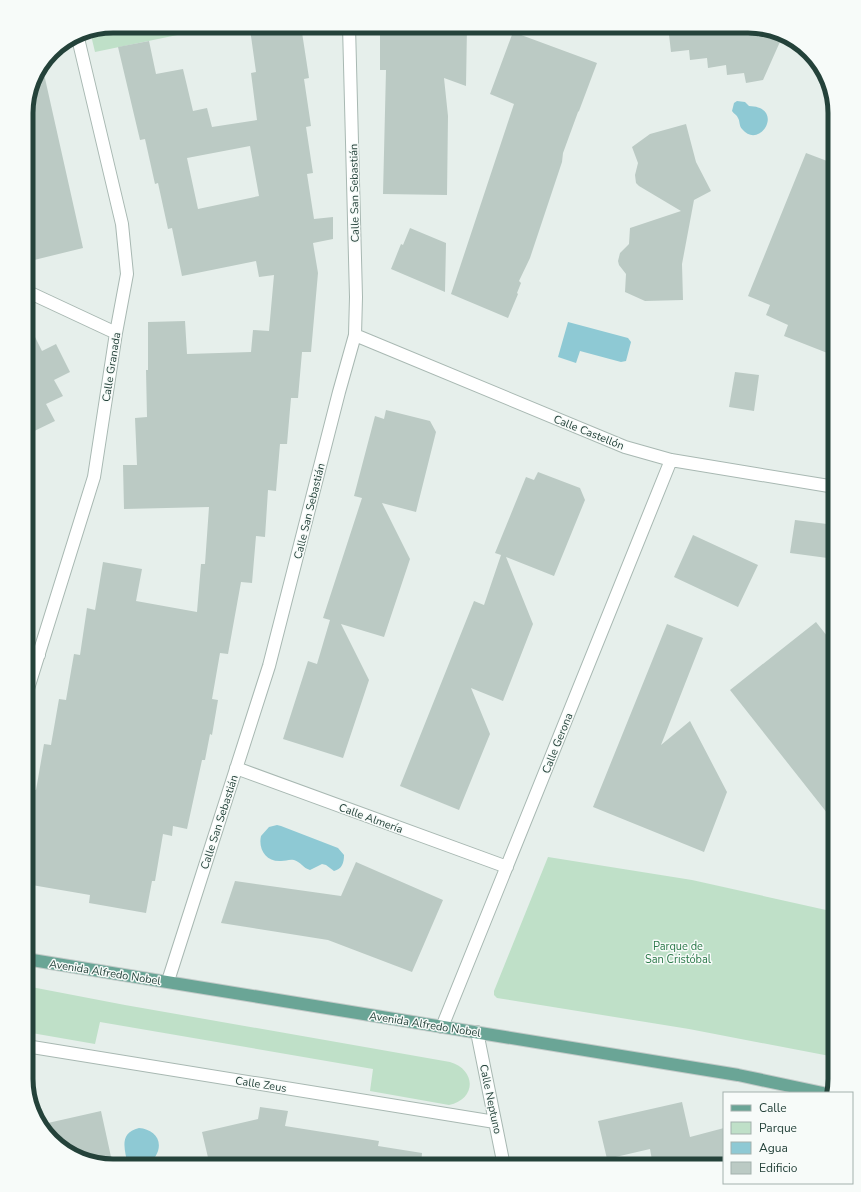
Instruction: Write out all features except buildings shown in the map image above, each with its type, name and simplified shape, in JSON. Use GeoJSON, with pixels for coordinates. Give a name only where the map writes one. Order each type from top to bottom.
{"type":"FeatureCollection","features":[{"type":"Feature","properties":{"kind":"main road","name":"Avenida Alfredo Nobel"},"geometry":{"type":"LineString","coordinates":[[33,960],[738,1075],[818,1092]]}},
{"type":"Feature","properties":{"kind":"street","name":"Calle San Sebastián"},"geometry":{"type":"LineString","coordinates":[[168,981],[269,666],[355,335],[356,297],[350,33]]}},
{"type":"Feature","properties":{"kind":"street","name":"Calle Granada"},"geometry":{"type":"LineString","coordinates":[[33,673],[94,477],[116,333],[127,274],[122,224],[79,40]]}},
{"type":"Feature","properties":{"kind":"street"},"geometry":{"type":"LineString","coordinates":[[33,294],[116,333]]}},
{"type":"Feature","properties":{"kind":"street","name":"Calle Castellón"},"geometry":{"type":"LineString","coordinates":[[355,335],[625,447],[671,460],[828,486]]}},
{"type":"Feature","properties":{"kind":"street","name":"Calle Gerona"},"geometry":{"type":"LineString","coordinates":[[442,1026],[671,460]]}},
{"type":"Feature","properties":{"kind":"street"},"geometry":{"type":"LineString","coordinates":[[33,654],[39,655]]}},
{"type":"Feature","properties":{"kind":"street","name":"Calle Almería"},"geometry":{"type":"LineString","coordinates":[[236,768],[507,867]]}},
{"type":"Feature","properties":{"kind":"street","name":"Calle Neptuno"},"geometry":{"type":"LineString","coordinates":[[477,1032],[503,1159]]}},
{"type":"Feature","properties":{"kind":"street","name":"Calle Zeus"},"geometry":{"type":"LineString","coordinates":[[33,1047],[495,1122]]}},
{"type":"Feature","properties":{"kind":"green space"},"geometry":{"type":"Polygon","coordinates":[[[107,33],[187,33],[95,52],[91,36],[107,33]]]}},
{"type":"Feature","properties":{"kind":"green space","name":"Parque de San Cristóbal"},"geometry":{"type":"Polygon","coordinates":[[[548,857],[692,880],[828,910],[828,1056],[689,1029],[497,998],[494,995],[494,991],[548,857]]]}},
{"type":"Feature","properties":{"kind":"green space"},"geometry":{"type":"Polygon","coordinates":[[[33,987],[450,1062],[459,1066],[465,1071],[469,1078],[470,1085],[464,1097],[458,1102],[449,1105],[370,1091],[373,1069],[100,1022],[95,1044],[33,1033],[33,987]]]}},
{"type":"Feature","properties":{"kind":"water"},"geometry":{"type":"Polygon","coordinates":[[[737,101],[745,102],[749,106],[760,108],[766,113],[768,120],[762,132],[756,135],[749,134],[742,129],[738,117],[732,111],[734,103],[737,101]]]}},
{"type":"Feature","properties":{"kind":"water"},"geometry":{"type":"Polygon","coordinates":[[[568,322],[628,338],[631,342],[626,361],[621,362],[580,351],[576,363],[558,357],[568,322]]]}},
{"type":"Feature","properties":{"kind":"water"},"geometry":{"type":"Polygon","coordinates":[[[277,825],[338,848],[344,855],[342,865],[339,869],[334,871],[322,864],[310,870],[294,860],[276,861],[267,857],[262,850],[260,841],[261,836],[269,827],[277,825]]]}},
{"type":"Feature","properties":{"kind":"water"},"geometry":{"type":"Polygon","coordinates":[[[139,1128],[144,1129],[155,1135],[159,1142],[159,1146],[154,1159],[127,1159],[124,1143],[128,1134],[132,1130],[139,1128]]]}}]}
